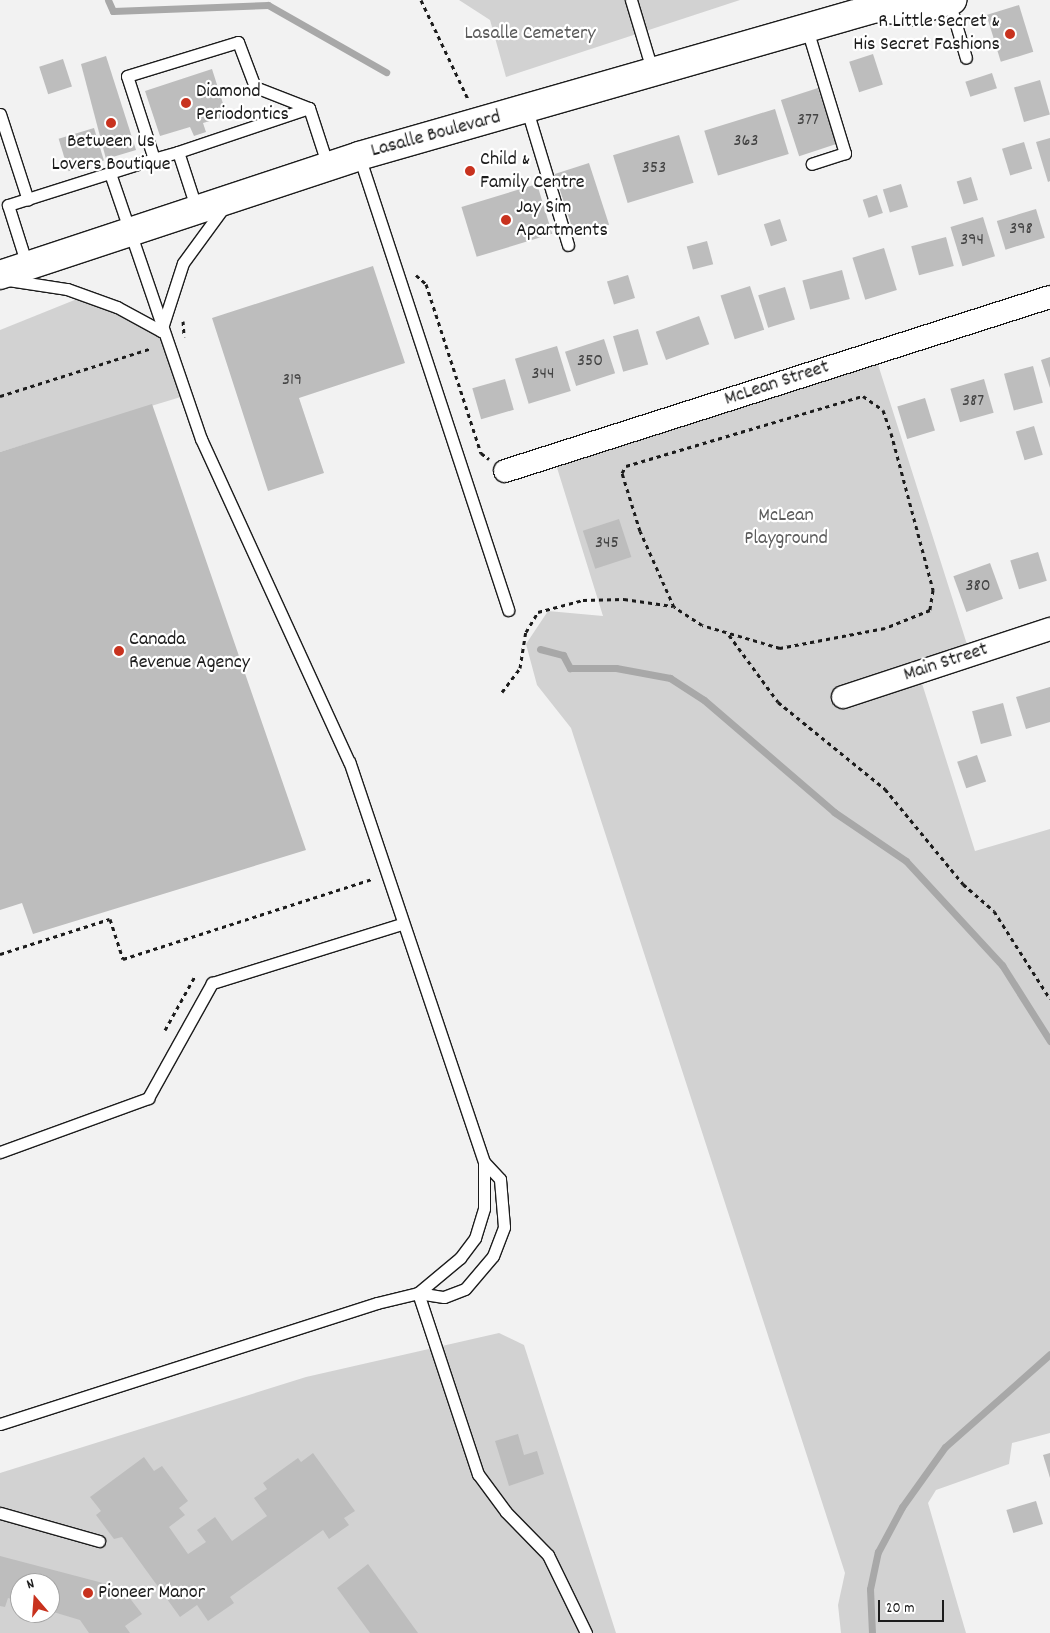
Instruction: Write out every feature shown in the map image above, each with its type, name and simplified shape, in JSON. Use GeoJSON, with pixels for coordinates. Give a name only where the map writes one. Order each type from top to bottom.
{"type":"FeatureCollection","features":[{"type":"Feature","properties":{"kind":"main road","name":"Lasalle Boulevard"},"geometry":{"type":"LineString","coordinates":[[0,277],[27,265],[359,156],[654,74],[807,29],[879,4],[912,12],[950,0]]}},
{"type":"Feature","properties":{"kind":"street","name":"McLean Street"},"geometry":{"type":"LineString","coordinates":[[505,471],[1050,297]]}},
{"type":"Feature","properties":{"kind":"street","name":"Main Street"},"geometry":{"type":"LineString","coordinates":[[843,697],[1050,629]]}},
{"type":"Feature","properties":{"kind":"lane"},"geometry":{"type":"LineString","coordinates":[[631,0],[654,74]]}},
{"type":"Feature","properties":{"kind":"lane"},"geometry":{"type":"LineString","coordinates":[[950,0],[966,58]]}},
{"type":"Feature","properties":{"kind":"lane"},"geometry":{"type":"LineString","coordinates":[[807,29],[845,153],[812,164]]}},
{"type":"Feature","properties":{"kind":"lane"},"geometry":{"type":"LineString","coordinates":[[154,159],[127,76],[238,42],[255,87],[309,108]]}},
{"type":"Feature","properties":{"kind":"lane"},"geometry":{"type":"LineString","coordinates":[[27,265],[4,205],[28,200],[309,108]]}},
{"type":"Feature","properties":{"kind":"lane"},"geometry":{"type":"LineString","coordinates":[[309,108],[328,166]]}},
{"type":"Feature","properties":{"kind":"lane"},"geometry":{"type":"LineString","coordinates":[[527,110],[568,245]]}},
{"type":"Feature","properties":{"kind":"lane"},"geometry":{"type":"LineString","coordinates":[[0,114],[28,200]]}},
{"type":"Feature","properties":{"kind":"lane"},"geometry":{"type":"LineString","coordinates":[[178,152],[196,210]]}},
{"type":"Feature","properties":{"kind":"lane"},"geometry":{"type":"LineString","coordinates":[[359,156],[508,610]]}},
{"type":"Feature","properties":{"kind":"lane"},"geometry":{"type":"LineString","coordinates":[[0,1424],[418,1293],[460,1258],[475,1238],[484,1208],[484,1162],[401,924],[349,762],[313,677],[254,560],[166,344],[110,173]]}},
{"type":"Feature","properties":{"kind":"lane"},"geometry":{"type":"LineString","coordinates":[[161,331],[183,262],[229,200]]}},
{"type":"Feature","properties":{"kind":"lane"},"geometry":{"type":"LineString","coordinates":[[0,277],[67,289],[117,307],[161,331]]}},
{"type":"Feature","properties":{"kind":"lane"},"geometry":{"type":"LineString","coordinates":[[0,1152],[148,1098],[212,983],[401,924]]}},
{"type":"Feature","properties":{"kind":"lane"},"geometry":{"type":"LineString","coordinates":[[418,1293],[444,1297],[465,1289],[493,1256],[504,1228],[505,1200],[500,1179],[484,1162]]}},
{"type":"Feature","properties":{"kind":"lane"},"geometry":{"type":"LineString","coordinates":[[418,1293],[478,1474],[506,1512],[548,1555],[586,1633]]}},
{"type":"Feature","properties":{"kind":"lane"},"geometry":{"type":"LineString","coordinates":[[0,1513],[99,1542]]}},
{"type":"Feature","properties":{"kind":"path"},"geometry":{"type":"LineString","coordinates":[[421,0],[448,51],[477,123]]}},
{"type":"Feature","properties":{"kind":"path"},"geometry":{"type":"LineString","coordinates":[[390,250],[426,284],[481,453],[505,471]]}},
{"type":"Feature","properties":{"kind":"path"},"geometry":{"type":"LineString","coordinates":[[0,396],[187,336],[181,317]]}},
{"type":"Feature","properties":{"kind":"path"},"geometry":{"type":"LineString","coordinates":[[502,692],[520,668],[526,632],[538,612],[583,600],[624,599],[674,607],[702,625],[780,648],[885,628],[930,610],[933,590],[883,410],[872,400],[863,396],[626,466],[622,474],[640,531],[674,607]]}},
{"type":"Feature","properties":{"kind":"path"},"geometry":{"type":"LineString","coordinates":[[728,634],[778,702],[884,789],[963,884],[994,911],[1050,999]]}},
{"type":"Feature","properties":{"kind":"path"},"geometry":{"type":"LineString","coordinates":[[0,954],[110,919],[123,959],[385,875]]}},
{"type":"Feature","properties":{"kind":"green space","name":"Lasalle Cemetery"},"geometry":{"type":"Polygon","coordinates":[[[459,0],[740,0],[506,77],[490,20],[459,0]]]}},
{"type":"Feature","properties":{"kind":"green space"},"geometry":{"type":"Polygon","coordinates":[[[82,297],[161,331],[184,396],[0,452],[0,330],[82,297]]]}},
{"type":"Feature","properties":{"kind":"green space","name":"McLean Playground"},"geometry":{"type":"Polygon","coordinates":[[[875,355],[971,657],[919,674],[975,851],[1050,829],[1050,1433],[1012,1443],[1009,1464],[936,1490],[928,1503],[966,1633],[841,1633],[838,1605],[845,1573],[571,728],[537,685],[526,644],[548,611],[603,616],[554,458],[875,355]]]}},
{"type":"Feature","properties":{"kind":"green space"},"geometry":{"type":"Polygon","coordinates":[[[499,1333],[524,1345],[616,1633],[0,1633],[0,1473],[306,1377],[499,1333]]]}},
{"type":"Feature","properties":{"kind":"building","name":"R Little Secret & His Secret Fashions"},"geometry":{"type":"Polygon","coordinates":[[[1019,5],[1033,52],[1001,62],[986,15],[1019,5]]]}},
{"type":"Feature","properties":{"kind":"building"},"geometry":{"type":"Polygon","coordinates":[[[873,54],[883,84],[859,92],[849,62],[873,54]]]}},
{"type":"Feature","properties":{"kind":"building","name":"Between Us Lovers Boutique"},"geometry":{"type":"Polygon","coordinates":[[[106,56],[136,150],[106,159],[81,64],[106,56]]]}},
{"type":"Feature","properties":{"kind":"building"},"geometry":{"type":"Polygon","coordinates":[[[63,59],[72,87],[48,94],[39,67],[63,59]]]}},
{"type":"Feature","properties":{"kind":"building","name":"Diamond Periodontics"},"geometry":{"type":"Polygon","coordinates":[[[212,69],[227,116],[203,123],[206,132],[194,136],[190,127],[160,136],[145,91],[212,69]]]}},
{"type":"Feature","properties":{"kind":"building"},"geometry":{"type":"Polygon","coordinates":[[[992,73],[997,88],[970,97],[965,82],[992,73]]]}},
{"type":"Feature","properties":{"kind":"building"},"geometry":{"type":"Polygon","coordinates":[[[1040,80],[1050,115],[1024,122],[1014,87],[1040,80]]]}},
{"type":"Feature","properties":{"kind":"building"},"geometry":{"type":"Polygon","coordinates":[[[818,88],[836,144],[799,156],[781,100],[818,88]]]}},
{"type":"Feature","properties":{"kind":"building"},"geometry":{"type":"Polygon","coordinates":[[[775,109],[789,154],[718,176],[704,131],[775,109]]]}},
{"type":"Feature","properties":{"kind":"building"},"geometry":{"type":"Polygon","coordinates":[[[94,128],[104,161],[69,171],[59,139],[94,128]]]}},
{"type":"Feature","properties":{"kind":"building"},"geometry":{"type":"Polygon","coordinates":[[[679,135],[694,183],[628,203],[613,155],[679,135]]]}},
{"type":"Feature","properties":{"kind":"building"},"geometry":{"type":"Polygon","coordinates":[[[1050,138],[1050,181],[1048,182],[1036,142],[1050,138]]]}},
{"type":"Feature","properties":{"kind":"building"},"geometry":{"type":"Polygon","coordinates":[[[1024,142],[1032,169],[1010,176],[1002,149],[1024,142]]]}},
{"type":"Feature","properties":{"kind":"building"},"geometry":{"type":"Polygon","coordinates":[[[589,163],[609,225],[575,236],[555,174],[589,163]]]}},
{"type":"Feature","properties":{"kind":"building"},"geometry":{"type":"Polygon","coordinates":[[[971,177],[978,200],[964,204],[957,181],[971,177]]]}},
{"type":"Feature","properties":{"kind":"building","name":"Jay Sim Apartments"},"geometry":{"type":"Polygon","coordinates":[[[537,184],[552,234],[477,257],[461,207],[537,184]]]}},
{"type":"Feature","properties":{"kind":"building"},"geometry":{"type":"Polygon","coordinates":[[[901,184],[908,207],[890,213],[883,190],[901,184]]]}},
{"type":"Feature","properties":{"kind":"building"},"geometry":{"type":"Polygon","coordinates":[[[877,195],[883,213],[869,218],[863,200],[877,195]]]}},
{"type":"Feature","properties":{"kind":"building"},"geometry":{"type":"Polygon","coordinates":[[[1036,209],[1045,238],[1006,250],[997,221],[1036,209]]]}},
{"type":"Feature","properties":{"kind":"building"},"geometry":{"type":"Polygon","coordinates":[[[983,217],[995,256],[962,266],[950,227],[983,217]]]}},
{"type":"Feature","properties":{"kind":"building"},"geometry":{"type":"Polygon","coordinates":[[[780,219],[787,241],[771,246],[764,224],[780,219]]]}},
{"type":"Feature","properties":{"kind":"building"},"geometry":{"type":"Polygon","coordinates":[[[946,237],[954,266],[919,275],[911,246],[946,237]]]}},
{"type":"Feature","properties":{"kind":"building"},"geometry":{"type":"Polygon","coordinates":[[[707,241],[713,264],[693,270],[687,246],[707,241]]]}},
{"type":"Feature","properties":{"kind":"building"},"geometry":{"type":"Polygon","coordinates":[[[884,248],[897,290],[865,300],[852,258],[884,248]]]}},
{"type":"Feature","properties":{"kind":"building"},"geometry":{"type":"Polygon","coordinates":[[[373,266],[405,363],[299,398],[324,473],[268,491],[212,318],[373,266]]]}},
{"type":"Feature","properties":{"kind":"building"},"geometry":{"type":"Polygon","coordinates":[[[842,270],[850,299],[810,310],[802,281],[842,270]]]}},
{"type":"Feature","properties":{"kind":"building"},"geometry":{"type":"Polygon","coordinates":[[[628,275],[635,298],[614,304],[607,281],[628,275]]]}},
{"type":"Feature","properties":{"kind":"building"},"geometry":{"type":"Polygon","coordinates":[[[750,286],[764,330],[735,339],[721,296],[750,286]]]}},
{"type":"Feature","properties":{"kind":"building"},"geometry":{"type":"Polygon","coordinates":[[[785,287],[795,320],[768,328],[758,295],[785,287]]]}},
{"type":"Feature","properties":{"kind":"building"},"geometry":{"type":"Polygon","coordinates":[[[699,316],[709,344],[666,360],[656,332],[699,316]]]}},
{"type":"Feature","properties":{"kind":"building"},"geometry":{"type":"Polygon","coordinates":[[[638,329],[648,365],[623,372],[613,336],[638,329]]]}},
{"type":"Feature","properties":{"kind":"building"},"geometry":{"type":"Polygon","coordinates":[[[604,339],[615,373],[576,386],[565,352],[604,339]]]}},
{"type":"Feature","properties":{"kind":"building"},"geometry":{"type":"Polygon","coordinates":[[[557,346],[571,391],[529,404],[515,359],[557,346]]]}},
{"type":"Feature","properties":{"kind":"building"},"geometry":{"type":"Polygon","coordinates":[[[1050,357],[1050,388],[1041,360],[1050,357]]]}},
{"type":"Feature","properties":{"kind":"building"},"geometry":{"type":"Polygon","coordinates":[[[1033,366],[1043,403],[1014,410],[1004,374],[1033,366]]]}},
{"type":"Feature","properties":{"kind":"building"},"geometry":{"type":"Polygon","coordinates":[[[505,379],[514,410],[481,419],[472,388],[505,379]]]}},
{"type":"Feature","properties":{"kind":"building"},"geometry":{"type":"Polygon","coordinates":[[[984,379],[994,413],[960,422],[950,389],[984,379]]]}},
{"type":"Feature","properties":{"kind":"building"},"geometry":{"type":"Polygon","coordinates":[[[925,398],[935,431],[907,439],[897,406],[925,398]]]}},
{"type":"Feature","properties":{"kind":"building","name":"Canada Revenue Agency"},"geometry":{"type":"Polygon","coordinates":[[[152,404],[306,850],[33,934],[22,903],[0,910],[0,452],[152,404]]]}},
{"type":"Feature","properties":{"kind":"building"},"geometry":{"type":"Polygon","coordinates":[[[1034,426],[1043,455],[1025,460],[1016,432],[1034,426]]]}},
{"type":"Feature","properties":{"kind":"building"},"geometry":{"type":"Polygon","coordinates":[[[619,519],[631,557],[595,569],[583,531],[619,519]]]}},
{"type":"Feature","properties":{"kind":"building"},"geometry":{"type":"Polygon","coordinates":[[[1038,552],[1047,581],[1019,589],[1010,560],[1038,552]]]}},
{"type":"Feature","properties":{"kind":"building"},"geometry":{"type":"Polygon","coordinates":[[[990,563],[1003,599],[966,612],[953,576],[990,563]]]}},
{"type":"Feature","properties":{"kind":"building"},"geometry":{"type":"Polygon","coordinates":[[[1050,687],[1050,722],[1026,729],[1016,697],[1050,687]]]}},
{"type":"Feature","properties":{"kind":"building"},"geometry":{"type":"Polygon","coordinates":[[[1003,703],[1012,736],[981,744],[972,711],[1003,703]]]}},
{"type":"Feature","properties":{"kind":"building"},"geometry":{"type":"Polygon","coordinates":[[[977,755],[986,781],[966,788],[957,762],[977,755]]]}},
{"type":"Feature","properties":{"kind":"building"},"geometry":{"type":"Polygon","coordinates":[[[518,1434],[524,1455],[537,1451],[544,1474],[509,1486],[495,1441],[518,1434]]]}},
{"type":"Feature","properties":{"kind":"building"},"geometry":{"type":"Polygon","coordinates":[[[313,1453],[355,1511],[344,1518],[349,1525],[329,1539],[323,1530],[230,1597],[234,1603],[208,1621],[197,1605],[180,1617],[122,1537],[114,1539],[96,1515],[101,1511],[90,1497],[144,1457],[154,1471],[162,1466],[188,1501],[179,1508],[185,1515],[169,1527],[188,1554],[206,1542],[197,1530],[215,1517],[232,1541],[267,1516],[254,1498],[267,1489],[263,1483],[298,1458],[301,1462],[313,1453]]]}},
{"type":"Feature","properties":{"kind":"building"},"geometry":{"type":"Polygon","coordinates":[[[1050,1453],[1050,1478],[1043,1455],[1050,1453]]]}},
{"type":"Feature","properties":{"kind":"building"},"geometry":{"type":"Polygon","coordinates":[[[1036,1501],[1043,1524],[1013,1533],[1006,1510],[1036,1501]]]}},
{"type":"Feature","properties":{"kind":"building","name":"Pioneer Manor"},"geometry":{"type":"Polygon","coordinates":[[[0,1556],[122,1588],[142,1614],[125,1626],[130,1633],[89,1633],[80,1620],[60,1614],[60,1573],[10,1573],[10,1599],[8,1598],[5,1607],[0,1606],[0,1556]]]}},
{"type":"Feature","properties":{"kind":"building"},"geometry":{"type":"Polygon","coordinates":[[[368,1564],[418,1633],[370,1633],[337,1588],[368,1564]]]}},
{"type":"Feature","properties":{"kind":"waterway"},"geometry":{"type":"LineString","coordinates":[[108,0],[113,11],[268,5],[386,72]]}},
{"type":"Feature","properties":{"kind":"waterway"},"geometry":{"type":"LineString","coordinates":[[540,649],[563,655],[570,668],[616,668],[670,678],[704,700],[834,812],[906,861],[1002,965],[1050,1041]]}},
{"type":"Feature","properties":{"kind":"waterway"},"geometry":{"type":"LineString","coordinates":[[872,1633],[870,1589],[878,1552],[902,1507],[945,1447],[1050,1354]]}},
{"type":"Feature","properties":{"kind":"place","name":"R Little Secret & His Secret Fashions"},"geometry":{"type":"Point","coordinates":[1010,34]}},
{"type":"Feature","properties":{"kind":"place","name":"Diamond Periodontics"},"geometry":{"type":"Point","coordinates":[186,103]}},
{"type":"Feature","properties":{"kind":"place","name":"Between Us Lovers Boutique"},"geometry":{"type":"Point","coordinates":[111,123]}},
{"type":"Feature","properties":{"kind":"place","name":"Child & Family Centre"},"geometry":{"type":"Point","coordinates":[470,171]}},
{"type":"Feature","properties":{"kind":"place","name":"Jay Sim Apartments"},"geometry":{"type":"Point","coordinates":[506,220]}},
{"type":"Feature","properties":{"kind":"place","name":"Canada Revenue Agency"},"geometry":{"type":"Point","coordinates":[119,651]}},
{"type":"Feature","properties":{"kind":"place","name":"Pioneer Manor"},"geometry":{"type":"Point","coordinates":[88,1593]}}]}
